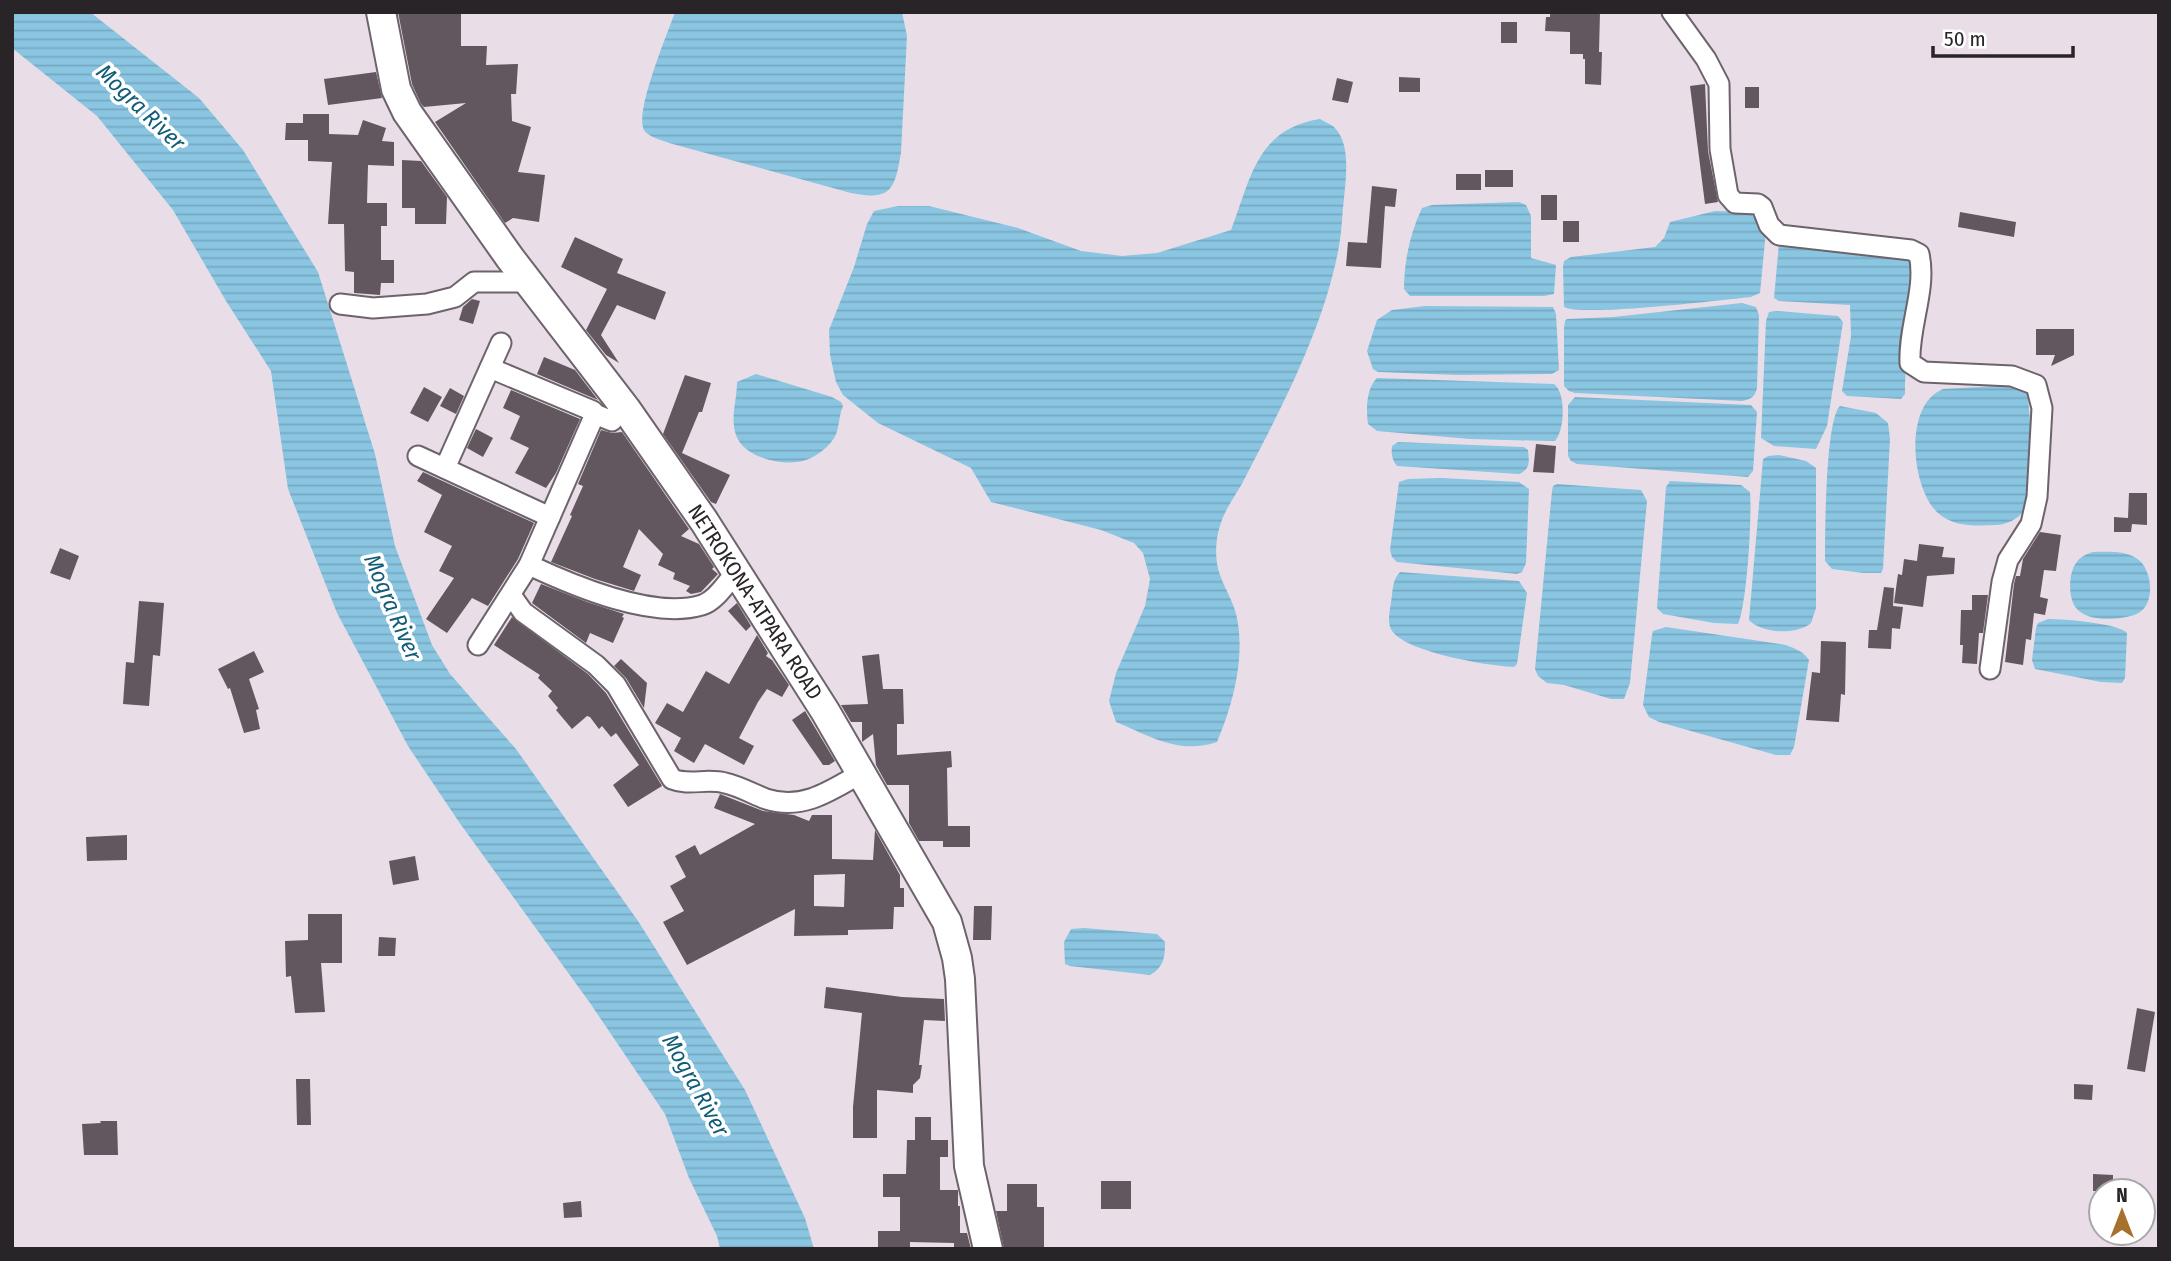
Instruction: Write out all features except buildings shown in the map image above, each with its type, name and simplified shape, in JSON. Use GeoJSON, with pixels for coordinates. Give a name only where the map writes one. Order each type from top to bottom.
{"type":"FeatureCollection","features":[{"type":"Feature","properties":{"kind":"street","name":"NETROKONA-ATPARA ROAD"},"geometry":{"type":"LineString","coordinates":[[381,12],[396,89],[407,112],[528,282],[622,405],[737,571],[863,772],[947,922],[957,958],[969,1166],[988,1249]]}},
{"type":"Feature","properties":{"kind":"street"},"geometry":{"type":"LineString","coordinates":[[1672,12],[1706,59],[1719,84],[1720,149],[1728,195],[1735,202],[1758,204],[1762,207],[1769,225],[1779,235],[1911,250],[1919,254],[1919,292],[1911,337],[1910,363],[1924,372],[2012,376],[2036,385],[2042,408],[2037,497],[2031,524],[2008,560],[1990,669]]}},
{"type":"Feature","properties":{"kind":"street"},"geometry":{"type":"LineString","coordinates":[[341,304],[373,308],[427,304],[455,297],[474,282],[528,282]]}},
{"type":"Feature","properties":{"kind":"street"},"geometry":{"type":"LineString","coordinates":[[445,468],[500,343]]}},
{"type":"Feature","properties":{"kind":"street"},"geometry":{"type":"LineString","coordinates":[[489,368],[611,421],[622,405]]}},
{"type":"Feature","properties":{"kind":"street"},"geometry":{"type":"LineString","coordinates":[[478,645],[529,565],[595,414]]}},
{"type":"Feature","properties":{"kind":"street"},"geometry":{"type":"LineString","coordinates":[[418,456],[550,517]]}},
{"type":"Feature","properties":{"kind":"street"},"geometry":{"type":"LineString","coordinates":[[529,565],[606,597],[665,609],[706,604],[737,571]]}},
{"type":"Feature","properties":{"kind":"street"},"geometry":{"type":"LineString","coordinates":[[511,595],[523,611],[596,665],[616,685],[671,779],[681,783],[726,783],[770,800],[801,803],[829,792],[863,772]]}},
{"type":"Feature","properties":{"kind":"water","name":"Mogra River"},"geometry":{"type":"Polygon","coordinates":[[[12,12],[90,12],[199,98],[243,150],[318,272],[375,454],[395,546],[432,645],[450,674],[516,749],[638,921],[745,1090],[805,1218],[814,1249],[720,1249],[717,1236],[689,1178],[665,1114],[408,746],[337,613],[288,489],[271,371],[173,210],[97,116],[12,48],[12,12]]]}},
{"type":"Feature","properties":{"kind":"water"},"geometry":{"type":"Polygon","coordinates":[[[675,12],[902,12],[907,36],[901,152],[896,176],[889,190],[875,195],[851,193],[669,143],[646,132],[642,121],[648,90],[675,12]]]}},
{"type":"Feature","properties":{"kind":"water"},"geometry":{"type":"Polygon","coordinates":[[[1320,119],[1333,126],[1339,134],[1346,161],[1341,234],[1333,276],[1313,335],[1288,393],[1219,528],[1216,544],[1218,568],[1235,611],[1239,639],[1238,669],[1227,714],[1217,742],[1177,745],[1116,722],[1109,701],[1116,673],[1145,606],[1150,579],[1143,553],[1134,543],[1101,530],[991,502],[971,468],[878,423],[843,395],[836,382],[830,355],[829,330],[874,211],[898,206],[929,206],[1018,228],[1081,251],[1122,256],[1157,253],[1231,230],[1251,175],[1269,145],[1282,133],[1320,119]]]}},
{"type":"Feature","properties":{"kind":"water"},"geometry":{"type":"Polygon","coordinates":[[[1519,202],[1526,205],[1531,216],[1531,258],[1556,265],[1554,294],[1410,296],[1404,289],[1408,248],[1422,208],[1432,205],[1519,202]]]}},
{"type":"Feature","properties":{"kind":"water"},"geometry":{"type":"Polygon","coordinates":[[[1715,211],[1757,212],[1765,218],[1760,293],[1751,297],[1623,309],[1576,310],[1564,307],[1564,261],[1571,257],[1655,247],[1664,238],[1670,222],[1715,211]]]}},
{"type":"Feature","properties":{"kind":"water"},"geometry":{"type":"Polygon","coordinates":[[[1779,243],[1912,259],[1905,394],[1901,399],[1847,396],[1842,391],[1851,336],[1850,305],[1779,301],[1774,298],[1779,243]]]}},
{"type":"Feature","properties":{"kind":"water"},"geometry":{"type":"Polygon","coordinates":[[[1742,303],[1756,307],[1759,315],[1757,388],[1750,398],[1742,401],[1575,393],[1564,386],[1564,328],[1567,319],[1613,317],[1742,303]]]}},
{"type":"Feature","properties":{"kind":"water"},"geometry":{"type":"Polygon","coordinates":[[[1425,306],[1553,307],[1556,314],[1559,370],[1552,374],[1458,375],[1378,372],[1373,369],[1367,351],[1377,320],[1392,310],[1425,306]]]}},
{"type":"Feature","properties":{"kind":"water"},"geometry":{"type":"Polygon","coordinates":[[[1769,312],[1838,316],[1843,322],[1827,426],[1816,449],[1774,446],[1761,438],[1766,321],[1769,312]]]}},
{"type":"Feature","properties":{"kind":"water"},"geometry":{"type":"Polygon","coordinates":[[[756,374],[841,402],[843,406],[836,433],[827,447],[809,459],[788,462],[766,459],[740,443],[734,422],[737,382],[756,374]]]}},
{"type":"Feature","properties":{"kind":"water"},"geometry":{"type":"Polygon","coordinates":[[[1377,378],[1554,384],[1561,395],[1561,428],[1555,441],[1470,439],[1377,431],[1368,424],[1367,412],[1369,393],[1377,378]]]}},
{"type":"Feature","properties":{"kind":"water"},"geometry":{"type":"Polygon","coordinates":[[[2016,385],[2028,395],[2031,437],[2031,480],[2023,511],[2013,520],[1999,525],[1965,525],[1944,518],[1929,501],[1917,467],[1915,448],[1922,412],[1930,398],[1943,389],[2016,385]]]}},
{"type":"Feature","properties":{"kind":"water"},"geometry":{"type":"Polygon","coordinates":[[[1575,397],[1751,405],[1757,412],[1753,471],[1748,477],[1577,464],[1568,456],[1568,405],[1575,397]]]}},
{"type":"Feature","properties":{"kind":"water"},"geometry":{"type":"Polygon","coordinates":[[[1840,406],[1876,413],[1888,423],[1890,439],[1881,573],[1832,569],[1825,561],[1831,433],[1840,406]]]}},
{"type":"Feature","properties":{"kind":"water"},"geometry":{"type":"Polygon","coordinates":[[[1398,442],[1524,447],[1528,450],[1528,464],[1526,470],[1519,474],[1397,466],[1393,459],[1392,446],[1398,442]]]}},
{"type":"Feature","properties":{"kind":"water"},"geometry":{"type":"Polygon","coordinates":[[[1779,455],[1806,461],[1816,468],[1816,608],[1811,623],[1789,631],[1762,628],[1749,620],[1763,459],[1779,455]]]}},
{"type":"Feature","properties":{"kind":"water"},"geometry":{"type":"Polygon","coordinates":[[[1408,479],[1519,482],[1529,489],[1526,563],[1522,572],[1517,574],[1397,562],[1392,557],[1390,550],[1399,482],[1408,479]]]}},
{"type":"Feature","properties":{"kind":"water"},"geometry":{"type":"Polygon","coordinates":[[[1670,481],[1741,485],[1750,492],[1748,560],[1738,624],[1714,623],[1663,614],[1657,608],[1666,487],[1670,481]]]}},
{"type":"Feature","properties":{"kind":"water"},"geometry":{"type":"Polygon","coordinates":[[[1557,484],[1641,490],[1647,501],[1630,683],[1624,699],[1611,699],[1564,685],[1547,683],[1538,676],[1535,669],[1552,491],[1557,484]]]}},
{"type":"Feature","properties":{"kind":"water"},"geometry":{"type":"Polygon","coordinates":[[[2093,552],[2124,553],[2135,557],[2145,567],[2150,591],[2146,606],[2141,612],[2128,617],[2104,619],[2088,616],[2077,609],[2071,593],[2073,568],[2079,559],[2093,552]]]}},
{"type":"Feature","properties":{"kind":"water"},"geometry":{"type":"Polygon","coordinates":[[[1400,572],[1519,581],[1527,593],[1517,664],[1514,667],[1467,661],[1428,651],[1398,637],[1391,629],[1389,619],[1393,586],[1400,572]]]}},
{"type":"Feature","properties":{"kind":"water"},"geometry":{"type":"Polygon","coordinates":[[[2048,619],[2102,624],[2127,633],[2125,678],[2122,683],[2101,682],[2035,669],[2032,660],[2036,628],[2038,623],[2048,619]]]}},
{"type":"Feature","properties":{"kind":"water"},"geometry":{"type":"Polygon","coordinates":[[[1666,627],[1786,645],[1804,654],[1809,660],[1794,747],[1790,755],[1776,755],[1649,717],[1643,705],[1652,635],[1653,631],[1666,627]]]}},
{"type":"Feature","properties":{"kind":"water"},"geometry":{"type":"Polygon","coordinates":[[[1071,929],[1157,934],[1165,942],[1163,961],[1150,975],[1065,964],[1064,942],[1071,929]]]}}]}
